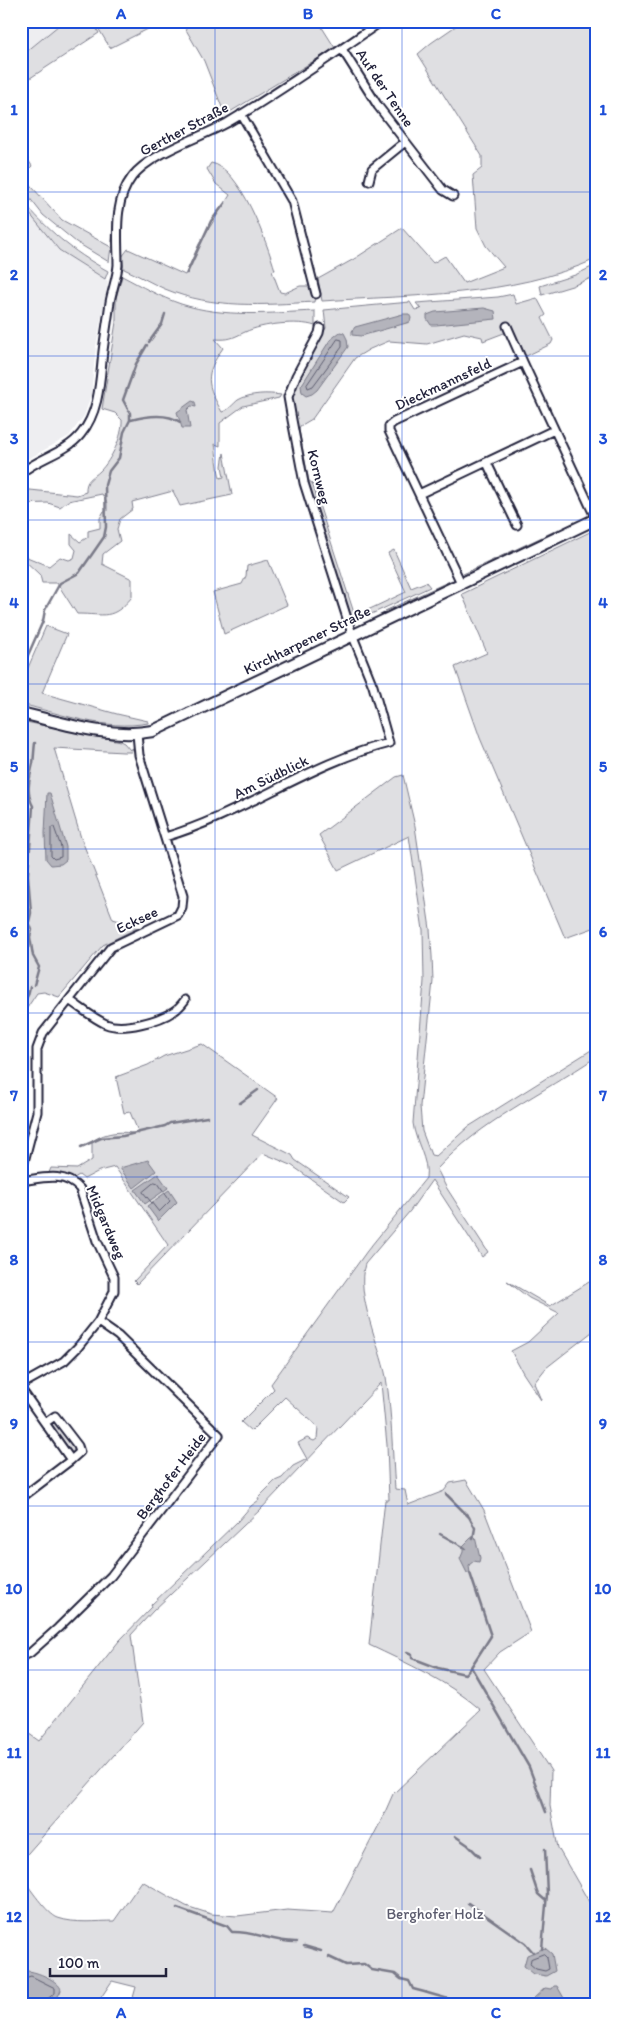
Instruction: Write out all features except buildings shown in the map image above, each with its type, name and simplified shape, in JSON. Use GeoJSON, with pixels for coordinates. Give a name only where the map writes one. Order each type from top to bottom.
{"type":"FeatureCollection","features":[{"type":"Feature","properties":{"kind":"street","name":"Gerther Straße"},"geometry":{"type":"LineString","coordinates":[[21,473],[29,466],[70,445],[81,435],[91,419],[98,393],[109,311],[118,267],[119,210],[122,198],[132,178],[147,163],[216,129],[241,114],[382,21]]}},
{"type":"Feature","properties":{"kind":"street","name":"Auf der Tenne"},"geometry":{"type":"LineString","coordinates":[[342,49],[378,106],[405,142],[443,190],[453,196]]}},
{"type":"Feature","properties":{"kind":"street"},"geometry":{"type":"LineString","coordinates":[[241,114],[292,201],[316,294]]}},
{"type":"Feature","properties":{"kind":"street","name":"Auf der Tenne"},"geometry":{"type":"LineString","coordinates":[[369,181],[372,169],[405,142]]}},
{"type":"Feature","properties":{"kind":"street"},"geometry":{"type":"LineString","coordinates":[[507,326],[596,519]]}},
{"type":"Feature","properties":{"kind":"street","name":"Kornweg"},"geometry":{"type":"LineString","coordinates":[[320,328],[296,376],[288,397],[304,483],[352,634],[373,686],[389,743]]}},
{"type":"Feature","properties":{"kind":"street","name":"Dieckmannsfeld"},"geometry":{"type":"LineString","coordinates":[[461,583],[389,431],[389,426],[523,362]]}},
{"type":"Feature","properties":{"kind":"street"},"geometry":{"type":"LineString","coordinates":[[419,494],[554,430]]}},
{"type":"Feature","properties":{"kind":"street"},"geometry":{"type":"LineString","coordinates":[[487,463],[517,525]]}},
{"type":"Feature","properties":{"kind":"street","name":"Kirchharpener Straße"},"geometry":{"type":"LineString","coordinates":[[21,713],[112,733],[137,734],[153,731],[167,726],[352,634],[596,519]]}},
{"type":"Feature","properties":{"kind":"street","name":"Ecksee"},"geometry":{"type":"LineString","coordinates":[[21,1173],[37,1112],[38,1043],[43,1033],[111,947],[178,915],[182,907],[183,896],[140,754],[137,734]]}},
{"type":"Feature","properties":{"kind":"street","name":"Am Südblick"},"geometry":{"type":"LineString","coordinates":[[165,837],[206,823],[354,753],[389,743]]}},
{"type":"Feature","properties":{"kind":"street"},"geometry":{"type":"LineString","coordinates":[[69,1000],[108,1025],[124,1027],[138,1025],[169,1014],[176,1010],[185,1000]]}},
{"type":"Feature","properties":{"kind":"street","name":"Midgardweg"},"geometry":{"type":"LineString","coordinates":[[21,1181],[58,1176],[74,1182],[80,1189],[97,1240],[111,1268],[115,1282],[111,1298],[98,1322]]}},
{"type":"Feature","properties":{"kind":"street"},"geometry":{"type":"LineString","coordinates":[[71,1460],[21,1387],[64,1361],[86,1339],[98,1322]]}},
{"type":"Feature","properties":{"kind":"street","name":"Berghofer Heide"},"geometry":{"type":"LineString","coordinates":[[21,1657],[37,1647],[111,1576],[219,1435],[118,1336],[98,1322]]}},
{"type":"Feature","properties":{"kind":"street"},"geometry":{"type":"LineString","coordinates":[[21,1498],[80,1452],[78,1446],[54,1416],[45,1423]]}},
{"type":"Feature","properties":{"kind":"shaded area"},"geometry":{"type":"Polygon","coordinates":[[[21,21],[64,21],[64,22],[21,55],[21,21]]]}},
{"type":"Feature","properties":{"kind":"shaded area"},"geometry":{"type":"Polygon","coordinates":[[[21,203],[61,251],[108,281],[96,347],[91,395],[84,416],[69,436],[21,463],[21,203]]]}},
{"type":"Feature","properties":{"kind":"green space"},"geometry":{"type":"Polygon","coordinates":[[[64,21],[92,21],[99,33],[21,84],[21,56],[64,21]]]}},
{"type":"Feature","properties":{"kind":"green space"},"geometry":{"type":"Polygon","coordinates":[[[94,21],[164,21],[110,48],[94,21]]]}},
{"type":"Feature","properties":{"kind":"green space"},"geometry":{"type":"Polygon","coordinates":[[[181,21],[318,21],[335,48],[225,115],[204,61],[181,21]]]}},
{"type":"Feature","properties":{"kind":"green space"},"geometry":{"type":"Polygon","coordinates":[[[463,21],[596,21],[596,33],[594,34],[596,37],[596,259],[530,281],[496,287],[426,295],[322,301],[318,279],[354,259],[402,228],[433,263],[445,256],[464,283],[504,267],[486,246],[477,228],[473,175],[482,168],[482,156],[418,54],[463,21]]]}},
{"type":"Feature","properties":{"kind":"green space"},"geometry":{"type":"Polygon","coordinates":[[[21,149],[32,166],[22,176],[62,220],[111,247],[109,262],[76,242],[43,215],[21,187],[21,149]]]}},
{"type":"Feature","properties":{"kind":"green space"},"geometry":{"type":"Polygon","coordinates":[[[211,163],[222,168],[242,191],[259,225],[275,270],[272,271],[280,292],[285,293],[300,286],[311,286],[315,296],[314,302],[239,304],[202,300],[165,289],[124,269],[122,257],[128,249],[185,275],[199,244],[230,195],[216,184],[207,169],[211,163]]]}},
{"type":"Feature","properties":{"kind":"green space"},"geometry":{"type":"Polygon","coordinates":[[[131,170],[117,200],[112,242],[114,213],[118,195],[125,178],[131,170]]]}},
{"type":"Feature","properties":{"kind":"green space"},"geometry":{"type":"Polygon","coordinates":[[[21,199],[61,239],[108,271],[105,279],[59,250],[21,203],[21,199]]]}},
{"type":"Feature","properties":{"kind":"green space"},"geometry":{"type":"Polygon","coordinates":[[[596,265],[596,276],[542,295],[540,286],[575,275],[596,265]]]}},
{"type":"Feature","properties":{"kind":"green space"},"geometry":{"type":"Polygon","coordinates":[[[122,276],[166,298],[197,308],[247,314],[315,311],[315,326],[299,323],[270,325],[252,329],[231,338],[215,339],[223,348],[213,365],[209,380],[210,387],[222,412],[238,400],[248,396],[281,395],[279,398],[243,406],[220,423],[220,446],[215,444],[218,469],[220,478],[224,477],[222,466],[224,453],[232,495],[180,506],[173,491],[132,502],[133,509],[120,519],[117,529],[120,541],[103,554],[102,564],[132,579],[132,597],[125,605],[113,613],[101,615],[77,614],[57,583],[42,583],[40,575],[21,557],[21,550],[27,557],[49,566],[60,557],[69,560],[74,558],[76,550],[71,544],[71,534],[80,542],[88,537],[88,531],[100,528],[100,518],[104,511],[107,511],[107,503],[102,494],[68,501],[60,507],[48,503],[21,504],[21,489],[77,495],[86,492],[88,481],[100,471],[116,447],[121,433],[122,420],[115,413],[102,409],[116,322],[116,298],[122,276]]]}},
{"type":"Feature","properties":{"kind":"green space"},"geometry":{"type":"Polygon","coordinates":[[[513,294],[516,304],[537,298],[546,315],[542,318],[553,340],[551,344],[524,357],[512,330],[483,341],[482,337],[464,333],[427,344],[389,341],[355,358],[312,419],[300,426],[299,430],[309,481],[312,483],[355,616],[406,592],[388,553],[394,550],[411,588],[426,582],[430,587],[354,622],[350,621],[307,482],[292,399],[302,370],[326,328],[324,310],[410,302],[415,310],[421,309],[416,303],[498,297],[513,294]]]}},
{"type":"Feature","properties":{"kind":"green space"},"geometry":{"type":"Polygon","coordinates":[[[559,529],[541,540],[464,577],[463,574],[559,529]]]}},
{"type":"Feature","properties":{"kind":"green space"},"geometry":{"type":"Polygon","coordinates":[[[596,529],[596,927],[565,938],[480,738],[455,667],[487,653],[462,594],[596,529]]]}},
{"type":"Feature","properties":{"kind":"green space"},"geometry":{"type":"Polygon","coordinates":[[[268,560],[287,605],[224,634],[213,592],[242,584],[246,576],[247,566],[268,560]]]}},
{"type":"Feature","properties":{"kind":"green space"},"geometry":{"type":"Polygon","coordinates":[[[452,580],[453,582],[405,605],[385,611],[452,580]]]}},
{"type":"Feature","properties":{"kind":"green space"},"geometry":{"type":"Polygon","coordinates":[[[46,626],[67,634],[42,693],[148,721],[148,723],[116,725],[100,723],[68,717],[21,704],[21,684],[46,626]]]}},
{"type":"Feature","properties":{"kind":"green space"},"geometry":{"type":"Polygon","coordinates":[[[21,721],[120,741],[130,750],[133,748],[131,752],[123,752],[54,748],[81,838],[113,919],[137,928],[103,945],[59,997],[44,992],[37,993],[27,1008],[21,1004],[21,721]]]}},
{"type":"Feature","properties":{"kind":"green space","name":"Berghofer Holz"},"geometry":{"type":"Polygon","coordinates":[[[403,775],[415,826],[430,929],[432,956],[433,981],[420,1106],[422,1131],[431,1155],[436,1156],[468,1127],[596,1047],[596,1057],[513,1108],[473,1136],[437,1169],[446,1187],[488,1252],[482,1257],[432,1180],[410,1211],[365,1264],[363,1290],[386,1377],[391,1419],[395,1489],[405,1490],[408,1505],[444,1491],[450,1483],[466,1480],[484,1510],[531,1632],[500,1652],[484,1669],[551,1771],[550,1806],[558,1848],[596,1914],[596,2005],[131,2005],[136,1987],[112,1981],[96,2005],[79,2005],[56,1996],[52,2005],[21,2005],[21,1876],[38,1900],[49,1911],[58,1918],[72,1921],[114,1921],[142,1881],[186,1906],[211,1914],[237,1916],[287,1910],[333,1913],[393,1794],[481,1710],[442,1682],[369,1645],[385,1500],[389,1500],[387,1445],[381,1383],[260,1510],[153,1611],[131,1635],[143,1722],[21,1861],[21,1728],[39,1741],[119,1641],[152,1607],[151,1605],[259,1500],[258,1498],[275,1481],[282,1478],[293,1466],[307,1459],[298,1443],[307,1438],[314,1441],[317,1439],[318,1427],[285,1397],[251,1431],[241,1422],[274,1389],[271,1384],[367,1251],[426,1178],[426,1164],[413,1123],[424,981],[423,930],[409,836],[338,870],[319,835],[396,777],[403,775]]]}},
{"type":"Feature","properties":{"kind":"green space"},"geometry":{"type":"Polygon","coordinates":[[[202,1044],[278,1098],[252,1135],[292,1155],[295,1160],[349,1197],[344,1202],[291,1165],[263,1153],[137,1284],[134,1281],[168,1245],[115,1167],[99,1171],[84,1179],[79,1175],[71,1180],[63,1174],[48,1175],[51,1168],[77,1169],[92,1160],[92,1141],[104,1135],[126,1132],[139,1134],[130,1112],[124,1113],[116,1077],[148,1065],[164,1056],[202,1044]]]}},
{"type":"Feature","properties":{"kind":"green space"},"geometry":{"type":"Polygon","coordinates":[[[594,1279],[596,1282],[596,1333],[592,1332],[546,1368],[534,1383],[541,1400],[511,1351],[528,1342],[559,1313],[529,1298],[507,1281],[550,1306],[594,1279]]]}},
{"type":"Feature","properties":{"kind":"green space"},"geometry":{"type":"Polygon","coordinates":[[[55,1422],[77,1450],[76,1453],[70,1454],[50,1424],[55,1422]]]}},
{"type":"Feature","properties":{"kind":"water"},"geometry":{"type":"Polygon","coordinates":[[[484,308],[495,311],[496,319],[431,325],[427,319],[427,315],[435,312],[484,308]]]}},
{"type":"Feature","properties":{"kind":"water"},"geometry":{"type":"Polygon","coordinates":[[[409,314],[410,322],[361,336],[352,335],[355,327],[409,314]]]}},
{"type":"Feature","properties":{"kind":"water"},"geometry":{"type":"Polygon","coordinates":[[[340,332],[344,333],[348,347],[317,390],[306,396],[302,393],[301,386],[330,340],[340,332]]]}},
{"type":"Feature","properties":{"kind":"water"},"geometry":{"type":"Polygon","coordinates":[[[192,401],[195,402],[196,407],[191,406],[187,410],[190,428],[182,428],[177,412],[192,401]]]}},
{"type":"Feature","properties":{"kind":"water"},"geometry":{"type":"Polygon","coordinates":[[[47,793],[50,793],[66,847],[66,860],[61,864],[51,865],[46,859],[47,793]]]}},
{"type":"Feature","properties":{"kind":"water"},"geometry":{"type":"Polygon","coordinates":[[[148,1160],[156,1171],[134,1188],[120,1168],[148,1160]]]}},
{"type":"Feature","properties":{"kind":"water"},"geometry":{"type":"Polygon","coordinates":[[[158,1174],[168,1188],[145,1204],[135,1190],[158,1174]]]}},
{"type":"Feature","properties":{"kind":"water"},"geometry":{"type":"Polygon","coordinates":[[[169,1190],[177,1202],[158,1221],[147,1206],[169,1190]]]}},
{"type":"Feature","properties":{"kind":"water"},"geometry":{"type":"Polygon","coordinates":[[[475,1537],[480,1558],[479,1562],[474,1561],[469,1565],[470,1574],[467,1573],[460,1559],[463,1546],[471,1538],[475,1537]]]}},
{"type":"Feature","properties":{"kind":"water"},"geometry":{"type":"Polygon","coordinates":[[[545,1948],[552,1954],[555,1971],[546,1976],[534,1974],[524,1966],[527,1955],[545,1948]]]}},
{"type":"Feature","properties":{"kind":"water"},"geometry":{"type":"Polygon","coordinates":[[[27,1971],[57,1983],[61,1990],[58,1996],[50,2003],[21,2005],[21,1976],[27,1971]]]}},
{"type":"Feature","properties":{"kind":"water"},"geometry":{"type":"Polygon","coordinates":[[[554,1986],[557,1986],[568,2005],[533,2005],[534,1998],[545,1988],[552,1989],[554,1986]]]}},
{"type":"Feature","properties":{"kind":"waterway"},"geometry":{"type":"LineString","coordinates":[[187,273],[211,221],[225,203]]}},
{"type":"Feature","properties":{"kind":"waterway"},"geometry":{"type":"LineString","coordinates":[[149,342],[162,324],[165,314]]}},
{"type":"Feature","properties":{"kind":"waterway"},"geometry":{"type":"LineString","coordinates":[[21,671],[43,621],[45,610],[60,583],[79,573],[104,537],[106,527],[105,485],[109,471],[119,458],[124,432],[130,420],[130,413],[123,400],[136,364],[147,345]]}},
{"type":"Feature","properties":{"kind":"waterway"},"geometry":{"type":"LineString","coordinates":[[131,420],[163,416],[180,422]]}},
{"type":"Feature","properties":{"kind":"waterway"},"geometry":{"type":"LineString","coordinates":[[34,985],[39,967],[33,956],[30,937],[32,930],[29,922],[31,913],[28,875],[33,806],[29,795],[29,784],[35,743]]}},
{"type":"Feature","properties":{"kind":"waterway"},"geometry":{"type":"LineString","coordinates":[[21,1009],[30,987]]}},
{"type":"Feature","properties":{"kind":"waterway"},"geometry":{"type":"LineString","coordinates":[[240,1103],[258,1090]]}},
{"type":"Feature","properties":{"kind":"waterway"},"geometry":{"type":"LineString","coordinates":[[81,1147],[101,1138],[123,1136],[165,1126],[170,1123],[207,1117]]}},
{"type":"Feature","properties":{"kind":"waterway"},"geometry":{"type":"LineString","coordinates":[[446,1494],[469,1517],[475,1528],[473,1539]]}},
{"type":"Feature","properties":{"kind":"waterway"},"geometry":{"type":"LineString","coordinates":[[440,1534],[465,1548]]}},
{"type":"Feature","properties":{"kind":"waterway"},"geometry":{"type":"LineString","coordinates":[[470,1573],[491,1636],[471,1667],[529,1767],[546,1812]]}},
{"type":"Feature","properties":{"kind":"waterway"},"geometry":{"type":"LineString","coordinates":[[407,1652],[412,1654],[412,1658],[438,1668],[465,1674],[471,1667]]}},
{"type":"Feature","properties":{"kind":"waterway"},"geometry":{"type":"LineString","coordinates":[[455,1836],[480,1857]]}},
{"type":"Feature","properties":{"kind":"waterway"},"geometry":{"type":"LineString","coordinates":[[542,1949],[547,1894],[545,1849]]}},
{"type":"Feature","properties":{"kind":"waterway"},"geometry":{"type":"LineString","coordinates":[[530,1870],[538,1894],[546,1901]]}},
{"type":"Feature","properties":{"kind":"waterway"},"geometry":{"type":"LineString","coordinates":[[468,1903],[525,1943],[533,1952]]}},
{"type":"Feature","properties":{"kind":"waterway"},"geometry":{"type":"LineString","coordinates":[[177,1908],[227,1926],[232,1932],[249,1933],[281,1941],[297,1942]]}},
{"type":"Feature","properties":{"kind":"waterway"},"geometry":{"type":"LineString","coordinates":[[304,1946],[321,1951]]}},
{"type":"Feature","properties":{"kind":"waterway"},"geometry":{"type":"LineString","coordinates":[[329,1957],[346,1965],[364,1964],[372,1970],[395,1974],[401,1979],[409,1981],[413,1989],[471,2005]]}}]}
